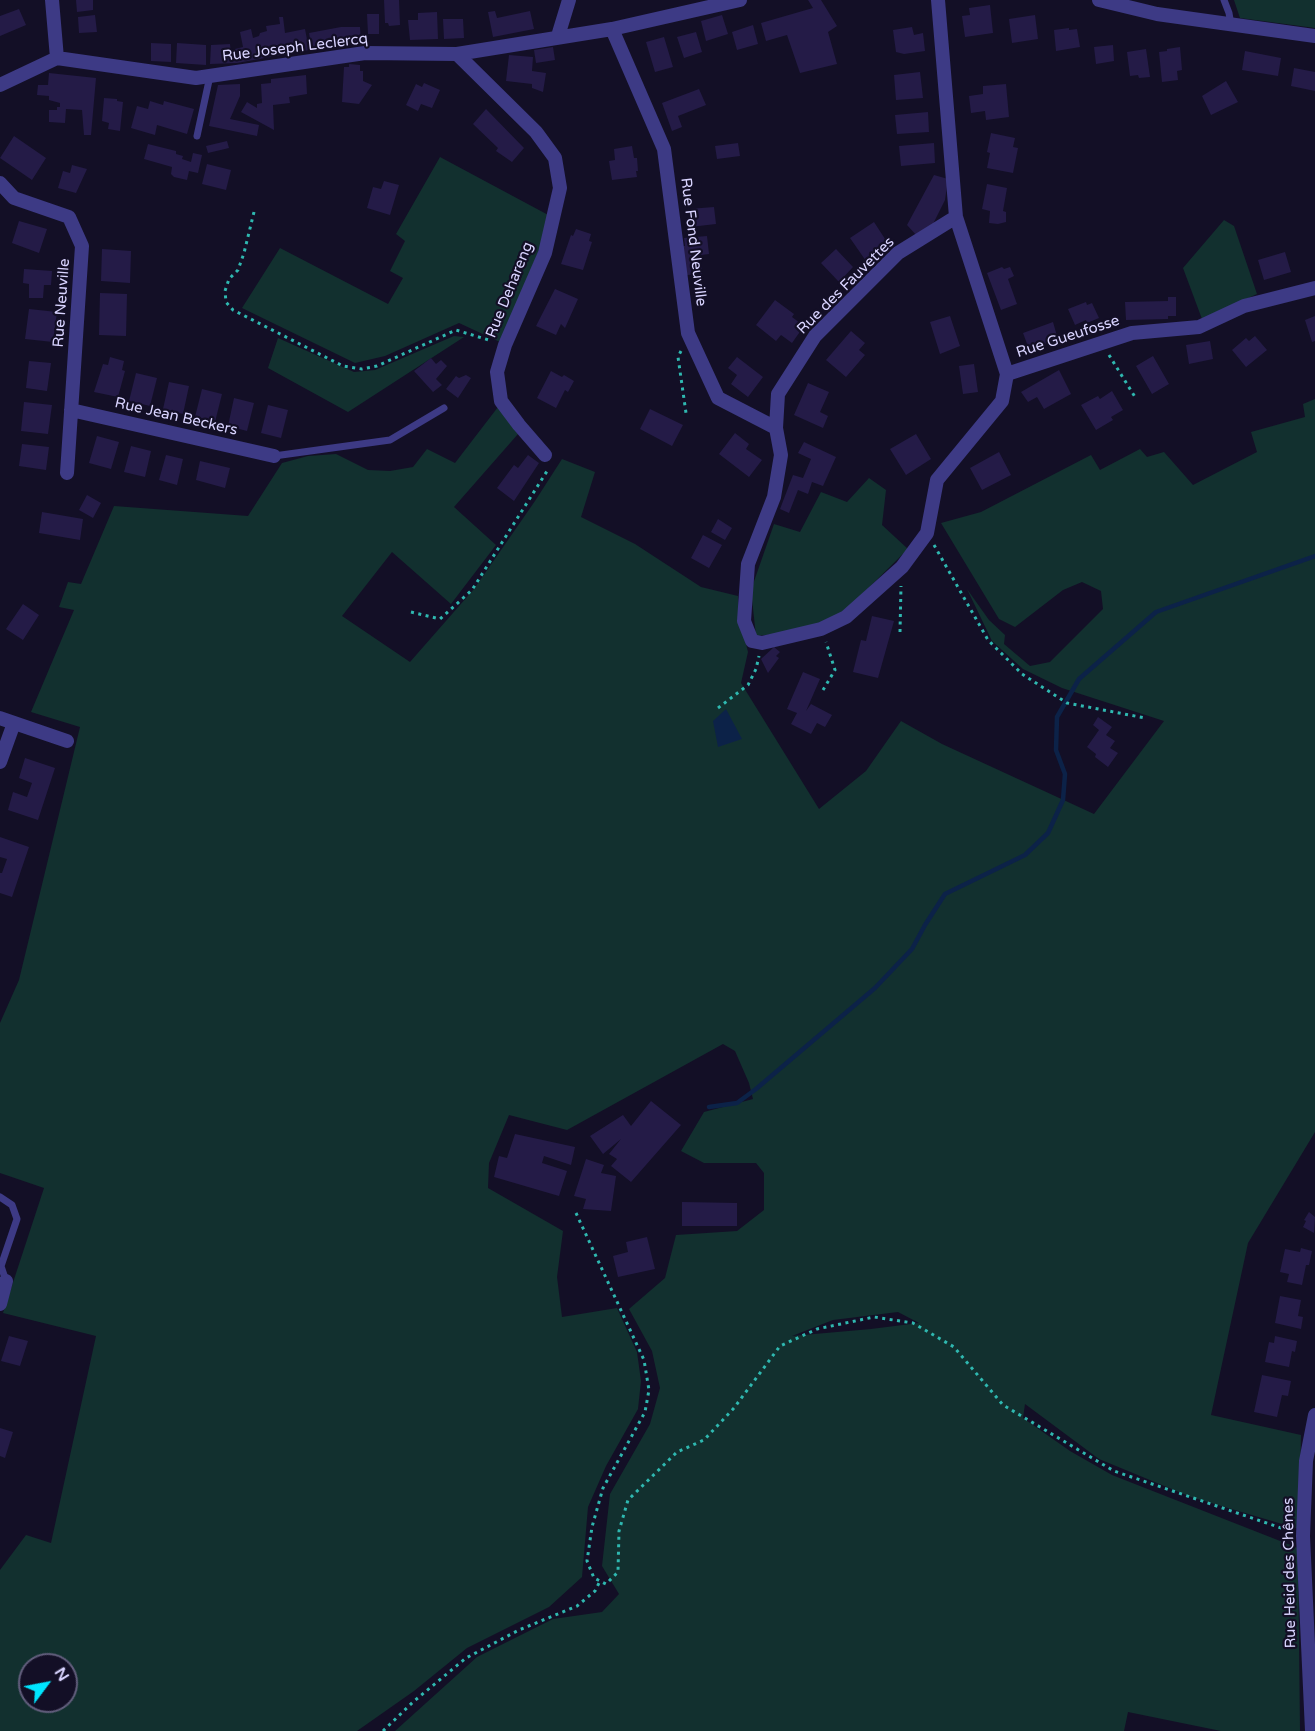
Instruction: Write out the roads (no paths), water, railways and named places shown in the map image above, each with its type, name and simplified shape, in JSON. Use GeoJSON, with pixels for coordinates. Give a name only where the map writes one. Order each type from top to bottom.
{"type":"FeatureCollection","features":[{"type":"Feature","properties":{"kind":"street"},"geometry":{"type":"LineString","coordinates":[[0,85],[57,58],[52,0]]}},
{"type":"Feature","properties":{"kind":"street"},"geometry":{"type":"LineString","coordinates":[[558,36],[569,0]]}},
{"type":"Feature","properties":{"kind":"street","name":"Rue Joseph Leclercq"},"geometry":{"type":"LineString","coordinates":[[57,58],[196,78],[365,54],[457,54],[612,29],[740,0]]}},
{"type":"Feature","properties":{"kind":"street"},"geometry":{"type":"LineString","coordinates":[[938,0],[957,217],[1007,374]]}},
{"type":"Feature","properties":{"kind":"street"},"geometry":{"type":"LineString","coordinates":[[1099,0],[1157,14],[1315,36]]}},
{"type":"Feature","properties":{"kind":"street","name":"Rue Fond Neuville"},"geometry":{"type":"LineString","coordinates":[[612,29],[664,149],[688,333],[718,398],[776,428]]}},
{"type":"Feature","properties":{"kind":"street","name":"Rue Dehareng"},"geometry":{"type":"LineString","coordinates":[[457,54],[536,132],[555,158],[560,188],[545,254],[505,345],[497,372],[501,401],[545,455]]}},
{"type":"Feature","properties":{"kind":"street","name":"Rue Neuville"},"geometry":{"type":"LineString","coordinates":[[0,183],[14,198],[69,217],[82,246],[67,473]]}},
{"type":"Feature","properties":{"kind":"street","name":"Rue des Fauvettes"},"geometry":{"type":"LineString","coordinates":[[757,642],[744,621],[748,564],[774,497],[781,455],[776,428],[778,394],[815,336],[898,253],[957,217]]}},
{"type":"Feature","properties":{"kind":"street","name":"Rue Gueufosse"},"geometry":{"type":"LineString","coordinates":[[757,642],[821,629],[846,617],[903,567],[927,533],[937,480],[1002,401],[1007,374],[1132,333],[1199,327],[1244,306],[1315,288]]}},
{"type":"Feature","properties":{"kind":"street","name":"Rue Jean Beckers"},"geometry":{"type":"LineString","coordinates":[[71,410],[274,456]]}},
{"type":"Feature","properties":{"kind":"street"},"geometry":{"type":"LineString","coordinates":[[0,718],[67,741]]}},
{"type":"Feature","properties":{"kind":"street"},"geometry":{"type":"LineString","coordinates":[[0,762],[14,723]]}},
{"type":"Feature","properties":{"kind":"street"},"geometry":{"type":"LineString","coordinates":[[0,1304],[6,1281]]}},
{"type":"Feature","properties":{"kind":"street","name":"Rue Heid des Chênes"},"geometry":{"type":"LineString","coordinates":[[1312,1731],[1304,1536],[1306,1461],[1315,1415]]}},
{"type":"Feature","properties":{"kind":"lane"},"geometry":{"type":"LineString","coordinates":[[1224,0],[1231,25]]}},
{"type":"Feature","properties":{"kind":"lane"},"geometry":{"type":"LineString","coordinates":[[197,136],[210,76]]}},
{"type":"Feature","properties":{"kind":"lane"},"geometry":{"type":"LineString","coordinates":[[274,456],[390,440],[444,408]]}},
{"type":"Feature","properties":{"kind":"lane"},"geometry":{"type":"LineString","coordinates":[[0,1197],[12,1205],[17,1219],[0,1266],[6,1281]]}},
{"type":"Feature","properties":{"kind":"water"},"geometry":{"type":"Polygon","coordinates":[[[726,709],[742,739],[718,747],[713,721],[726,709]]]}},
{"type":"Feature","properties":{"kind":"waterway"},"geometry":{"type":"LineString","coordinates":[[709,1107],[737,1103],[875,988],[912,949],[945,894],[1025,855],[1048,833],[1063,800],[1065,774],[1056,750],[1057,717],[1079,679],[1156,612],[1315,556]]}}]}
